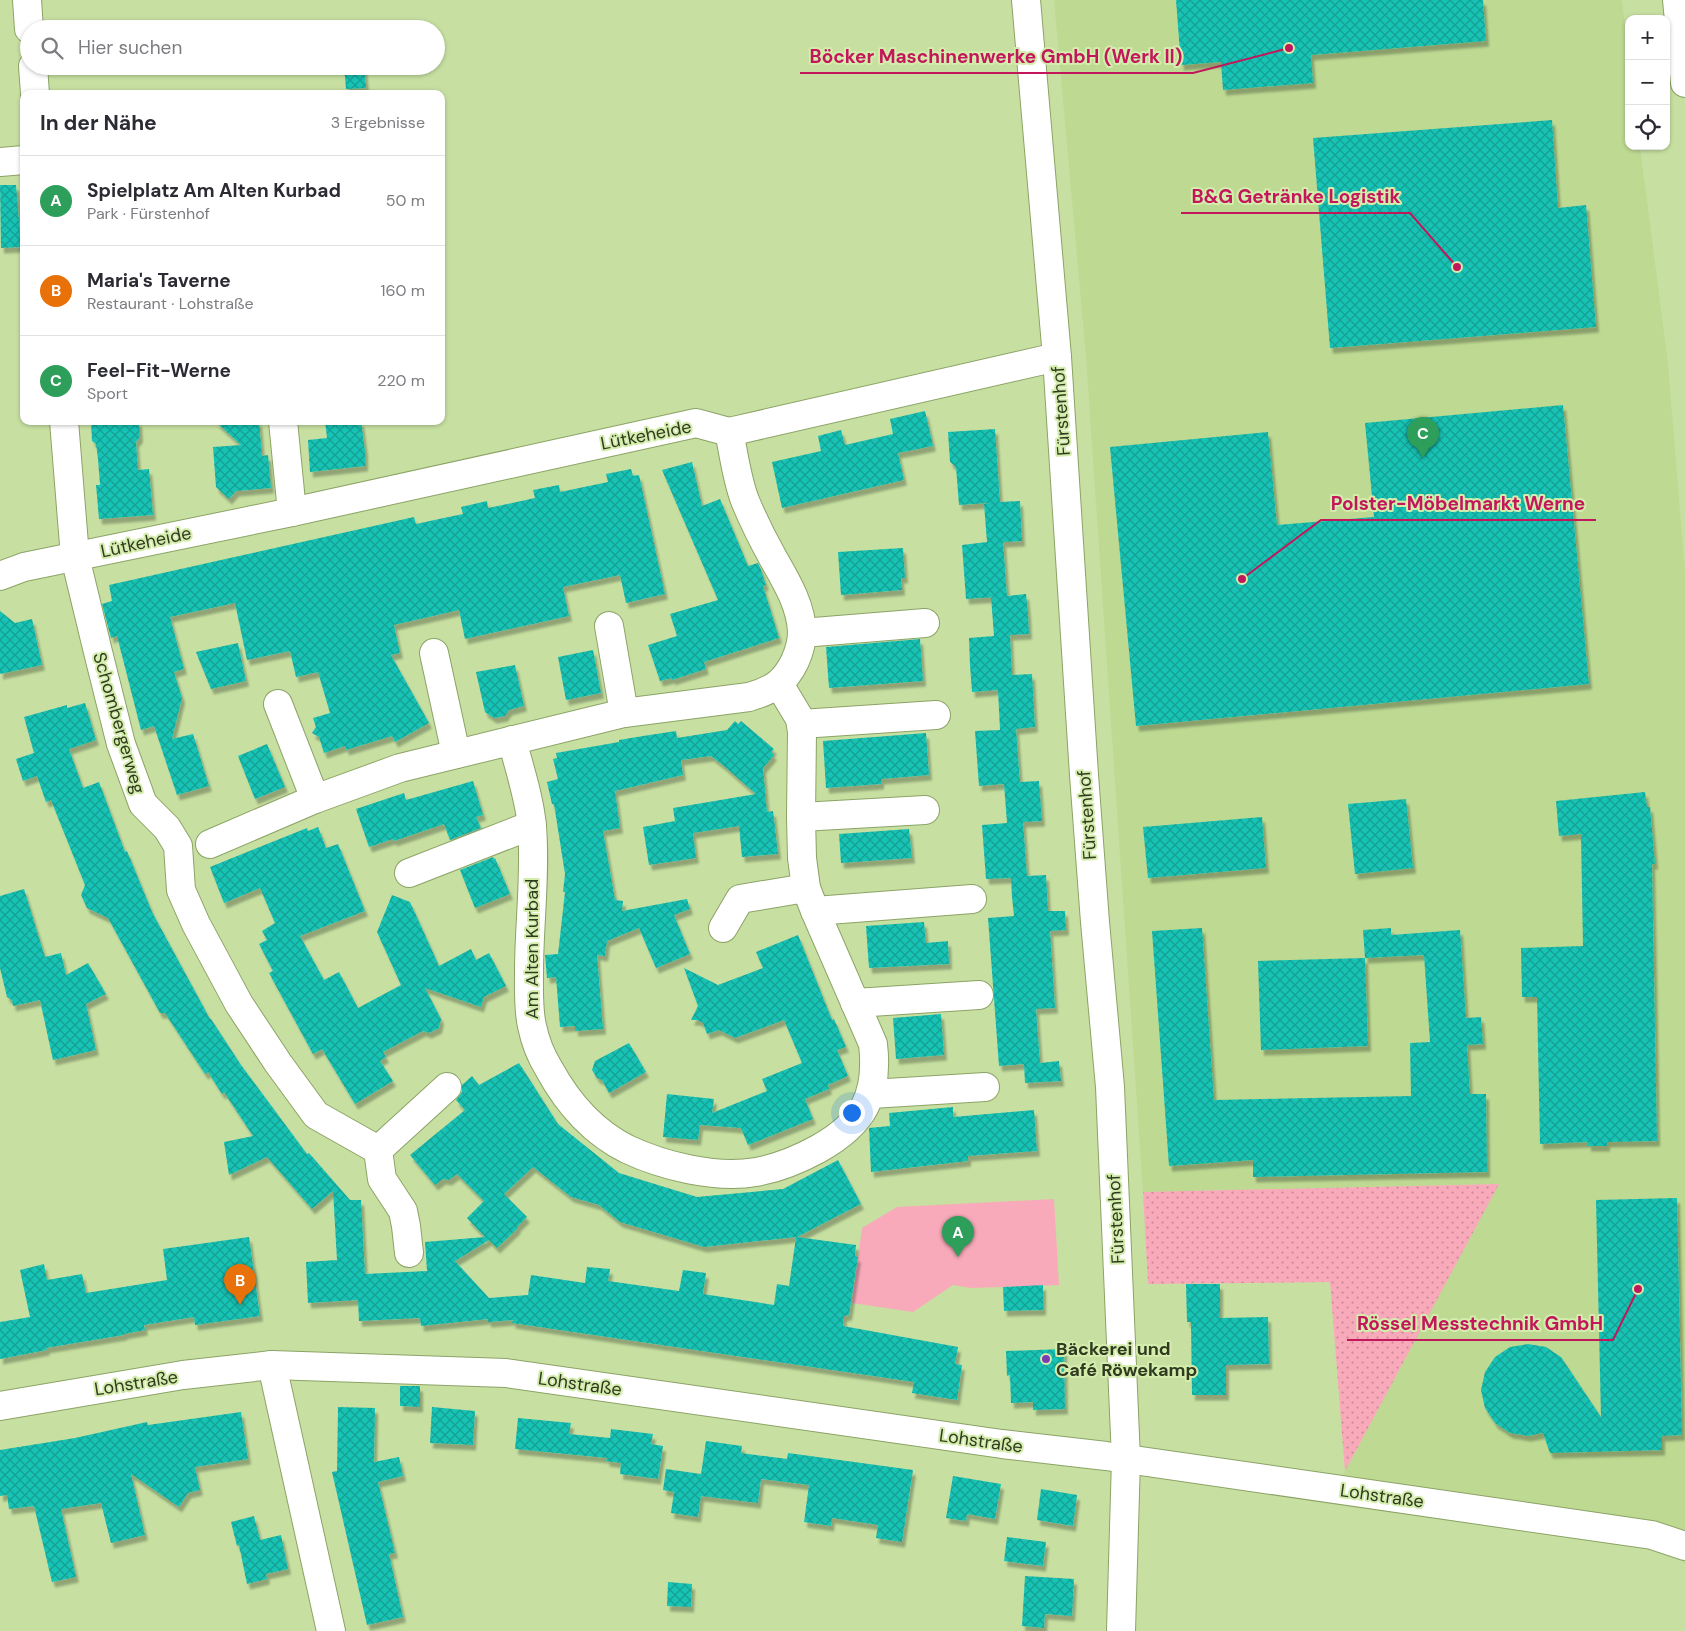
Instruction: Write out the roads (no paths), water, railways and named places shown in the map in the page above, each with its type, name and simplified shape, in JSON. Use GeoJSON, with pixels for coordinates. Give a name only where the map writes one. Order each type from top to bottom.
{"type":"FeatureCollection","features":[{"type":"Feature","properties":{"kind":"street"},"geometry":{"type":"LineString","coordinates":[[27,0],[29,20]]}},
{"type":"Feature","properties":{"kind":"street","name":"Fürstenhof"},"geometry":{"type":"LineString","coordinates":[[1026,0],[1065,453],[1084,775],[1110,1087],[1126,1459],[1121,1631]]}},
{"type":"Feature","properties":{"kind":"street"},"geometry":{"type":"LineString","coordinates":[[1678,0],[1685,83]]}},
{"type":"Feature","properties":{"kind":"street"},"geometry":{"type":"LineString","coordinates":[[34,75],[35,90]]}},
{"type":"Feature","properties":{"kind":"street"},"geometry":{"type":"LineString","coordinates":[[0,162],[20,160]]}},
{"type":"Feature","properties":{"kind":"street","name":"Lütkeheide"},"geometry":{"type":"LineString","coordinates":[[0,576],[24,567],[292,512],[696,423],[729,432],[1057,357]]}},
{"type":"Feature","properties":{"kind":"street","name":"Schombergerweg"},"geometry":{"type":"LineString","coordinates":[[64,425],[75,557],[121,744],[143,804],[167,828],[178,846],[181,890],[196,924],[239,1004],[278,1064],[316,1115],[378,1150]]}},
{"type":"Feature","properties":{"kind":"street"},"geometry":{"type":"LineString","coordinates":[[283,425],[292,512]]}},
{"type":"Feature","properties":{"kind":"street"},"geometry":{"type":"LineString","coordinates":[[210,844],[315,799],[400,768],[624,714],[749,697],[768,691],[779,684],[790,671],[802,642],[801,622],[792,592],[764,542],[744,500],[729,432]]}},
{"type":"Feature","properties":{"kind":"street"},"geometry":{"type":"LineString","coordinates":[[802,633],[925,623]]}},
{"type":"Feature","properties":{"kind":"street"},"geometry":{"type":"LineString","coordinates":[[609,626],[624,714]]}},
{"type":"Feature","properties":{"kind":"street"},"geometry":{"type":"LineString","coordinates":[[434,653],[456,754]]}},
{"type":"Feature","properties":{"kind":"street","name":"Am Alten Kurbad"},"geometry":{"type":"LineString","coordinates":[[512,740],[532,826],[529,981],[531,1024],[538,1047],[548,1068],[563,1092],[580,1113],[603,1133],[634,1152],[681,1168],[703,1172],[754,1172],[778,1167],[804,1157],[826,1145],[847,1130],[866,1105],[871,1094],[874,1077],[873,1044],[811,900],[802,858],[801,724],[795,709],[779,684]]}},
{"type":"Feature","properties":{"kind":"street"},"geometry":{"type":"LineString","coordinates":[[278,704],[315,799]]}},
{"type":"Feature","properties":{"kind":"street"},"geometry":{"type":"LineString","coordinates":[[801,724],[936,715]]}},
{"type":"Feature","properties":{"kind":"street"},"geometry":{"type":"LineString","coordinates":[[801,817],[925,810]]}},
{"type":"Feature","properties":{"kind":"street"},"geometry":{"type":"LineString","coordinates":[[409,873],[532,826]]}},
{"type":"Feature","properties":{"kind":"street"},"geometry":{"type":"LineString","coordinates":[[723,928],[740,899],[972,899]]}},
{"type":"Feature","properties":{"kind":"street"},"geometry":{"type":"LineString","coordinates":[[854,1003],[979,995]]}},
{"type":"Feature","properties":{"kind":"street"},"geometry":{"type":"LineString","coordinates":[[409,1253],[403,1211],[382,1179],[378,1150],[447,1087]]}},
{"type":"Feature","properties":{"kind":"street"},"geometry":{"type":"LineString","coordinates":[[871,1094],[986,1087]]}},
{"type":"Feature","properties":{"kind":"street"},"geometry":{"type":"LineString","coordinates":[[272,1365],[331,1631]]}},
{"type":"Feature","properties":{"kind":"street","name":"Lohstraße"},"geometry":{"type":"LineString","coordinates":[[0,1406],[183,1375],[272,1365],[506,1374],[1002,1444],[1126,1459],[1652,1536],[1685,1546]]}},
{"type":"Feature","properties":{"kind":"place","name":"Böcker Maschinenwerke GmbH (Werk II)"},"geometry":{"type":"Point","coordinates":[1289,48]}},
{"type":"Feature","properties":{"kind":"place","name":"B&G Getränke Logistik"},"geometry":{"type":"Point","coordinates":[1457,267]}},
{"type":"Feature","properties":{"kind":"place","name":"Feel-Fit-Werne"},"geometry":{"type":"Point","coordinates":[1423,458]}},
{"type":"Feature","properties":{"kind":"place","name":"Polster-Möbelmarkt Werne"},"geometry":{"type":"Point","coordinates":[1242,579]}},
{"type":"Feature","properties":{"kind":"place","name":"Spielplatz Am Alten Kurbad"},"geometry":{"type":"Point","coordinates":[958,1257]}},
{"type":"Feature","properties":{"kind":"place","name":"Rössel Messtechnik GmbH"},"geometry":{"type":"Point","coordinates":[1638,1289]}},
{"type":"Feature","properties":{"kind":"place","name":"Maria's Taverne"},"geometry":{"type":"Point","coordinates":[240,1305]}},
{"type":"Feature","properties":{"kind":"place","name":"Bäckerei und Café Röwekamp"},"geometry":{"type":"Point","coordinates":[1046,1359]}}]}
